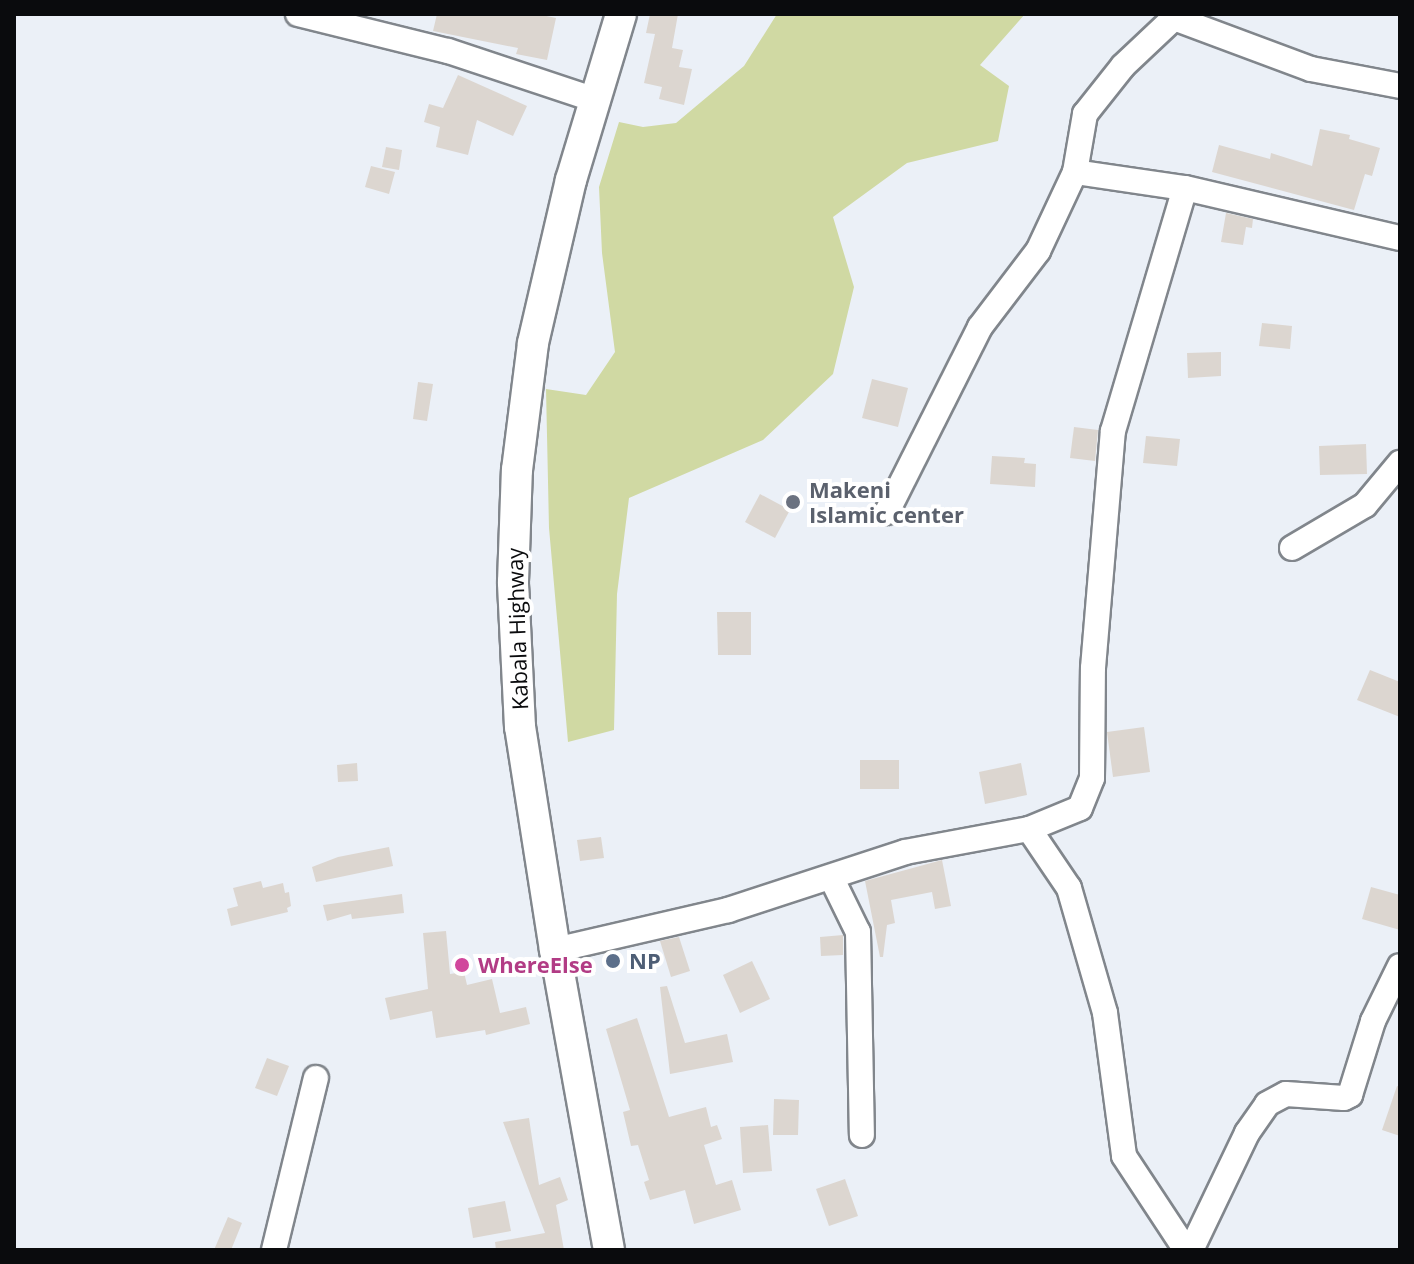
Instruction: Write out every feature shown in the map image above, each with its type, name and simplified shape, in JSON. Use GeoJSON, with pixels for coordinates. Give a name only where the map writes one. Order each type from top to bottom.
{"type":"FeatureCollection","features":[{"type":"Feature","properties":{"kind":"main road","name":"Kabala Highway"},"geometry":{"type":"LineString","coordinates":[[609,1250],[555,950],[520,727],[513,582],[517,470],[533,343],[552,254],[621,14]]}},
{"type":"Feature","properties":{"kind":"street"},"geometry":{"type":"LineString","coordinates":[[298,14],[448,51],[595,100]]}},
{"type":"Feature","properties":{"kind":"street"},"geometry":{"type":"LineString","coordinates":[[887,512],[980,327],[1038,251],[1075,172],[1085,114],[1123,66],[1174,16],[1311,69],[1400,86]]}},
{"type":"Feature","properties":{"kind":"street"},"geometry":{"type":"LineString","coordinates":[[1075,172],[1185,188],[1400,238]]}},
{"type":"Feature","properties":{"kind":"street"},"geometry":{"type":"LineString","coordinates":[[555,950],[728,910],[905,852],[1029,829],[1080,808],[1092,778],[1093,668],[1113,431],[1185,188]]}},
{"type":"Feature","properties":{"kind":"street"},"geometry":{"type":"LineString","coordinates":[[1292,548],[1365,505],[1400,463]]}},
{"type":"Feature","properties":{"kind":"street"},"geometry":{"type":"LineString","coordinates":[[1029,829],[1069,888],[1105,1013],[1124,1156],[1189,1250],[1247,1133],[1267,1104],[1286,1094],[1344,1098],[1350,1095],[1373,1021],[1400,966]]}},
{"type":"Feature","properties":{"kind":"street"},"geometry":{"type":"LineString","coordinates":[[831,877],[858,932],[862,1135]]}},
{"type":"Feature","properties":{"kind":"street"},"geometry":{"type":"LineString","coordinates":[[274,1250],[316,1078]]}},
{"type":"Feature","properties":{"kind":"green space"},"geometry":{"type":"Polygon","coordinates":[[[777,14],[1025,14],[980,65],[1009,86],[998,141],[907,163],[833,217],[854,287],[833,374],[763,440],[629,498],[617,594],[614,730],[568,742],[549,528],[546,389],[586,395],[615,352],[602,253],[599,187],[619,122],[643,127],[676,123],[744,66],[777,14]]]}},
{"type":"Feature","properties":{"kind":"building"},"geometry":{"type":"Polygon","coordinates":[[[437,14],[537,14],[556,18],[547,60],[516,54],[518,48],[433,31],[437,14]]]}},
{"type":"Feature","properties":{"kind":"building"},"geometry":{"type":"Polygon","coordinates":[[[650,14],[678,14],[672,48],[683,50],[679,67],[692,69],[684,105],[659,99],[662,87],[644,83],[655,34],[646,33],[650,14]]]}},
{"type":"Feature","properties":{"kind":"building"},"geometry":{"type":"Polygon","coordinates":[[[458,75],[527,106],[513,136],[477,120],[468,155],[436,147],[440,127],[424,122],[429,104],[443,108],[458,75]]]}},
{"type":"Feature","properties":{"kind":"building"},"geometry":{"type":"Polygon","coordinates":[[[1320,129],[1350,135],[1349,139],[1380,148],[1372,176],[1365,174],[1354,210],[1212,172],[1219,145],[1270,159],[1271,153],[1312,166],[1320,129]]]}},
{"type":"Feature","properties":{"kind":"building"},"geometry":{"type":"Polygon","coordinates":[[[386,147],[402,150],[399,170],[382,167],[386,147]]]}},
{"type":"Feature","properties":{"kind":"building"},"geometry":{"type":"Polygon","coordinates":[[[371,166],[395,172],[389,194],[365,187],[371,166]]]}},
{"type":"Feature","properties":{"kind":"building"},"geometry":{"type":"Polygon","coordinates":[[[1226,213],[1253,219],[1252,228],[1246,227],[1243,245],[1221,242],[1226,213]]]}},
{"type":"Feature","properties":{"kind":"building"},"geometry":{"type":"Polygon","coordinates":[[[1262,323],[1292,326],[1290,349],[1259,346],[1262,323]]]}},
{"type":"Feature","properties":{"kind":"building"},"geometry":{"type":"Polygon","coordinates":[[[1221,352],[1221,376],[1188,378],[1187,353],[1221,352]]]}},
{"type":"Feature","properties":{"kind":"building"},"geometry":{"type":"Polygon","coordinates":[[[872,379],[908,388],[898,427],[862,418],[872,379]]]}},
{"type":"Feature","properties":{"kind":"building"},"geometry":{"type":"Polygon","coordinates":[[[418,382],[433,384],[427,421],[413,419],[418,382]]]}},
{"type":"Feature","properties":{"kind":"building"},"geometry":{"type":"Polygon","coordinates":[[[1074,427],[1098,430],[1095,461],[1070,458],[1074,427]]]}},
{"type":"Feature","properties":{"kind":"building"},"geometry":{"type":"Polygon","coordinates":[[[1146,436],[1180,439],[1177,466],[1143,463],[1146,436]]]}},
{"type":"Feature","properties":{"kind":"building"},"geometry":{"type":"Polygon","coordinates":[[[1366,444],[1367,474],[1320,475],[1319,446],[1366,444]]]}},
{"type":"Feature","properties":{"kind":"building"},"geometry":{"type":"Polygon","coordinates":[[[992,456],[1025,458],[1024,463],[1036,464],[1035,487],[990,484],[992,456]]]}},
{"type":"Feature","properties":{"kind":"building"},"geometry":{"type":"Polygon","coordinates":[[[760,494],[790,510],[775,538],[745,522],[760,494]]]}},
{"type":"Feature","properties":{"kind":"building"},"geometry":{"type":"Polygon","coordinates":[[[717,612],[751,612],[751,655],[718,655],[717,612]]]}},
{"type":"Feature","properties":{"kind":"building"},"geometry":{"type":"Polygon","coordinates":[[[1370,670],[1400,682],[1400,717],[1357,700],[1370,670]]]}},
{"type":"Feature","properties":{"kind":"building"},"geometry":{"type":"Polygon","coordinates":[[[1144,727],[1150,772],[1113,777],[1107,732],[1144,727]]]}},
{"type":"Feature","properties":{"kind":"building"},"geometry":{"type":"Polygon","coordinates":[[[860,760],[899,760],[899,789],[860,789],[860,760]]]}},
{"type":"Feature","properties":{"kind":"building"},"geometry":{"type":"Polygon","coordinates":[[[357,763],[358,781],[338,782],[337,765],[357,763]]]}},
{"type":"Feature","properties":{"kind":"building"},"geometry":{"type":"Polygon","coordinates":[[[1021,763],[1027,795],[985,804],[979,772],[1021,763]]]}},
{"type":"Feature","properties":{"kind":"building"},"geometry":{"type":"Polygon","coordinates":[[[601,837],[604,858],[580,861],[577,840],[601,837]]]}},
{"type":"Feature","properties":{"kind":"building"},"geometry":{"type":"Polygon","coordinates":[[[389,847],[393,866],[316,882],[312,867],[338,857],[389,847]]]}},
{"type":"Feature","properties":{"kind":"building"},"geometry":{"type":"Polygon","coordinates":[[[942,860],[951,906],[935,909],[932,892],[891,900],[895,923],[887,925],[883,957],[880,957],[865,881],[942,860]]]}},
{"type":"Feature","properties":{"kind":"building"},"geometry":{"type":"Polygon","coordinates":[[[261,881],[263,888],[283,883],[285,893],[289,892],[291,906],[287,908],[288,912],[231,926],[227,909],[238,906],[233,888],[261,881]]]}},
{"type":"Feature","properties":{"kind":"building"},"geometry":{"type":"Polygon","coordinates":[[[1371,887],[1400,895],[1400,930],[1362,919],[1371,887]]]}},
{"type":"Feature","properties":{"kind":"building"},"geometry":{"type":"Polygon","coordinates":[[[402,894],[404,913],[352,919],[351,914],[327,921],[323,905],[402,894]]]}},
{"type":"Feature","properties":{"kind":"building"},"geometry":{"type":"Polygon","coordinates":[[[446,931],[450,974],[464,972],[467,985],[492,979],[500,1013],[526,1007],[530,1024],[486,1035],[485,1030],[436,1038],[432,1011],[390,1020],[385,998],[428,989],[423,933],[446,931]]]}},
{"type":"Feature","properties":{"kind":"building"},"geometry":{"type":"Polygon","coordinates":[[[843,935],[843,955],[821,956],[820,937],[843,935]]]}},
{"type":"Feature","properties":{"kind":"building"},"geometry":{"type":"Polygon","coordinates":[[[679,937],[690,971],[671,977],[660,941],[679,937]]]}},
{"type":"Feature","properties":{"kind":"building"},"geometry":{"type":"Polygon","coordinates":[[[752,961],[770,999],[740,1013],[723,975],[752,961]]]}},
{"type":"Feature","properties":{"kind":"building"},"geometry":{"type":"Polygon","coordinates":[[[667,986],[685,1043],[727,1034],[733,1062],[670,1074],[660,987],[667,986]]]}},
{"type":"Feature","properties":{"kind":"building"},"geometry":{"type":"Polygon","coordinates":[[[637,1018],[669,1117],[706,1107],[711,1127],[717,1125],[722,1139],[704,1145],[716,1185],[732,1180],[741,1210],[694,1224],[685,1190],[650,1200],[644,1182],[649,1180],[638,1145],[631,1146],[623,1112],[630,1110],[606,1029],[637,1018]]]}},
{"type":"Feature","properties":{"kind":"building"},"geometry":{"type":"Polygon","coordinates":[[[267,1058],[289,1066],[277,1096],[255,1088],[267,1058]]]}},
{"type":"Feature","properties":{"kind":"building"},"geometry":{"type":"Polygon","coordinates":[[[1397,1086],[1400,1087],[1400,1136],[1382,1130],[1397,1086]]]}},
{"type":"Feature","properties":{"kind":"building"},"geometry":{"type":"Polygon","coordinates":[[[774,1099],[799,1100],[798,1135],[773,1135],[774,1099]]]}},
{"type":"Feature","properties":{"kind":"building"},"geometry":{"type":"Polygon","coordinates":[[[529,1118],[539,1185],[560,1177],[568,1200],[556,1205],[564,1250],[496,1250],[495,1242],[545,1233],[503,1122],[529,1118]]]}},
{"type":"Feature","properties":{"kind":"building"},"geometry":{"type":"Polygon","coordinates":[[[768,1125],[772,1171],[743,1173],[740,1127],[768,1125]]]}},
{"type":"Feature","properties":{"kind":"building"},"geometry":{"type":"Polygon","coordinates":[[[845,1179],[858,1216],[829,1226],[816,1189],[845,1179]]]}},
{"type":"Feature","properties":{"kind":"building"},"geometry":{"type":"Polygon","coordinates":[[[505,1201],[511,1231],[473,1238],[468,1208],[505,1201]]]}},
{"type":"Feature","properties":{"kind":"building"},"geometry":{"type":"Polygon","coordinates":[[[228,1217],[242,1223],[231,1250],[214,1250],[228,1217]]]}},
{"type":"Feature","properties":{"kind":"place","name":"Makeni Islamic center"},"geometry":{"type":"Point","coordinates":[793,502]}},
{"type":"Feature","properties":{"kind":"place","name":"NP"},"geometry":{"type":"Point","coordinates":[613,961]}},
{"type":"Feature","properties":{"kind":"place","name":"WhereElse"},"geometry":{"type":"Point","coordinates":[462,965]}}]}
